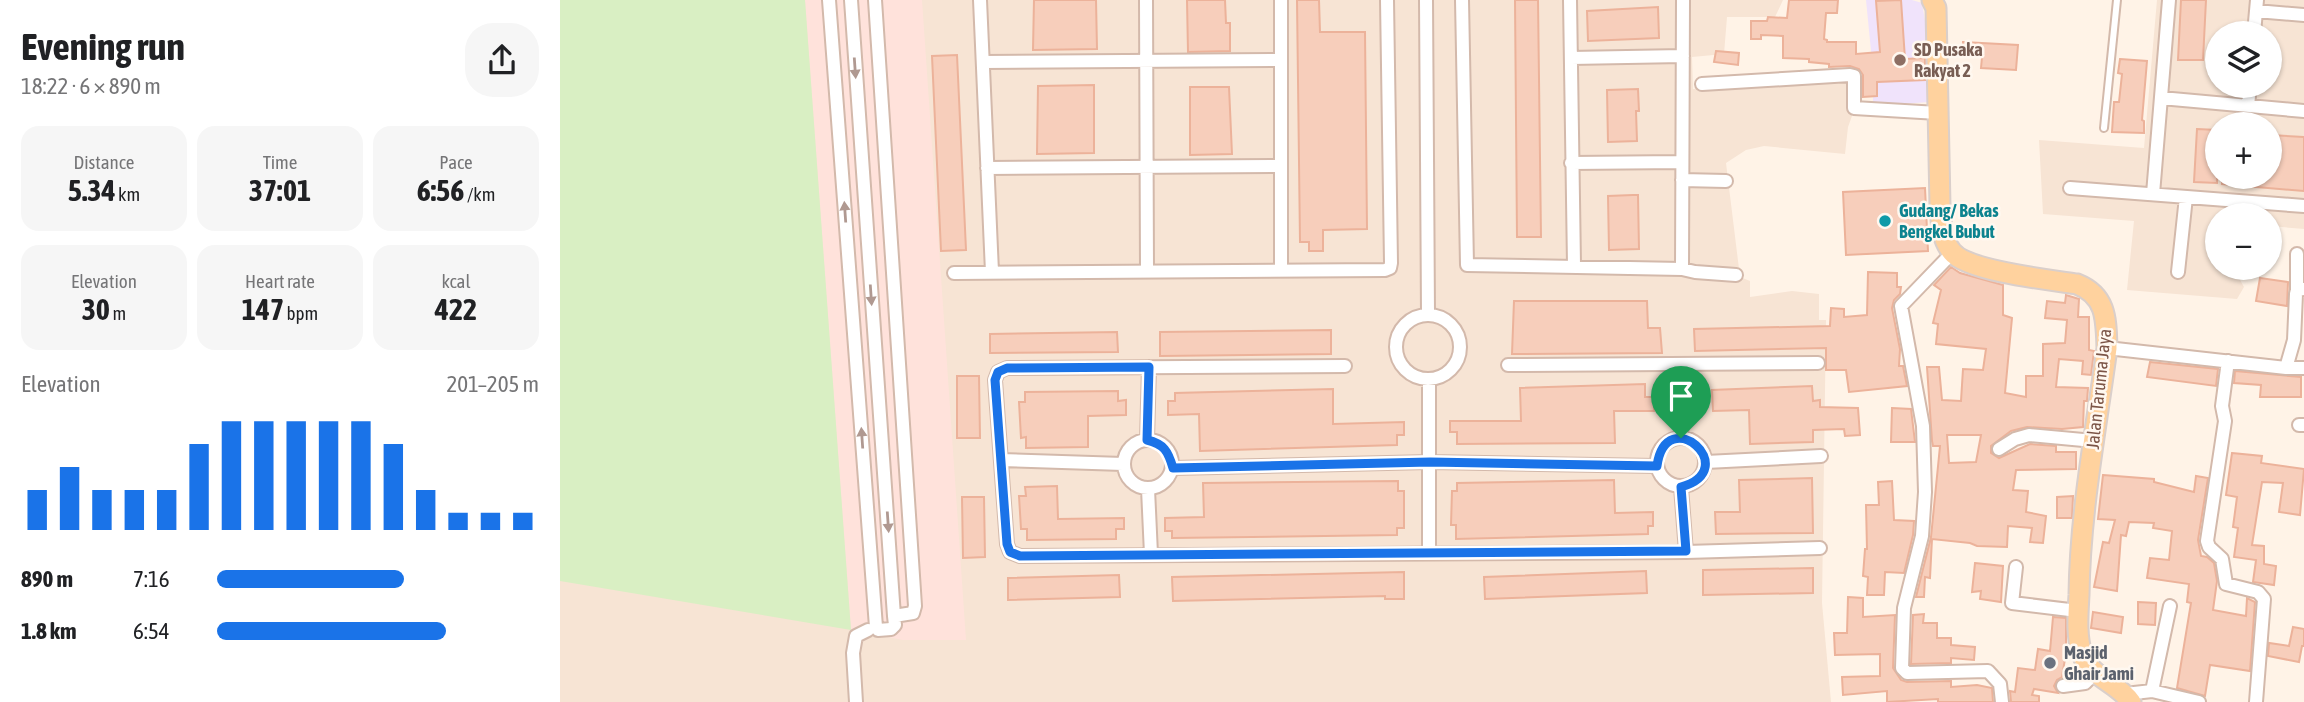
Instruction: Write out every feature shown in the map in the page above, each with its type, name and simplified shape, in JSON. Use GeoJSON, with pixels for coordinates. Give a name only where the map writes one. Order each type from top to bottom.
{"type":"FeatureCollection","features":[{"type":"Feature","properties":{"kind":"main road"},"geometry":{"type":"LineString","coordinates":[[1936,3],[1941,226],[1952,253]]}},
{"type":"Feature","properties":{"kind":"main road","name":"Jalan Taruma Jaya"},"geometry":{"type":"LineString","coordinates":[[1952,253],[1972,265],[2077,284],[2087,288],[2099,302],[2106,320],[2107,348],[2079,555],[2078,632],[2082,655],[2090,669],[2128,698]]}},
{"type":"Feature","properties":{"kind":"street"},"geometry":{"type":"LineString","coordinates":[[875,0],[915,606],[913,613],[909,615],[894,616]]}},
{"type":"Feature","properties":{"kind":"street"},"geometry":{"type":"LineString","coordinates":[[980,0],[992,272]]}},
{"type":"Feature","properties":{"kind":"street"},"geometry":{"type":"LineString","coordinates":[[1146,0],[1147,271]]}},
{"type":"Feature","properties":{"kind":"street"},"geometry":{"type":"LineString","coordinates":[[1281,0],[1281,270]]}},
{"type":"Feature","properties":{"kind":"street"},"geometry":{"type":"LineString","coordinates":[[954,273],[1385,270],[1391,263],[1387,0]]}},
{"type":"Feature","properties":{"kind":"street"},"geometry":{"type":"LineString","coordinates":[[1426,0],[1428,314]]}},
{"type":"Feature","properties":{"kind":"street"},"geometry":{"type":"LineString","coordinates":[[1462,0],[1467,265],[1682,268],[1695,272],[1736,275]]}},
{"type":"Feature","properties":{"kind":"street"},"geometry":{"type":"LineString","coordinates":[[1570,0],[1574,265]]}},
{"type":"Feature","properties":{"kind":"street"},"geometry":{"type":"LineString","coordinates":[[1682,268],[1684,0]]}},
{"type":"Feature","properties":{"kind":"street"},"geometry":{"type":"LineString","coordinates":[[2153,194],[2169,0]]}},
{"type":"Feature","properties":{"kind":"street"},"geometry":{"type":"LineString","coordinates":[[829,1],[851,1],[894,616],[893,628],[877,628],[829,1]]}},
{"type":"Feature","properties":{"kind":"street"},"geometry":{"type":"LineString","coordinates":[[2256,6],[2304,15]]}},
{"type":"Feature","properties":{"kind":"street"},"geometry":{"type":"LineString","coordinates":[[1571,58],[1683,56]]}},
{"type":"Feature","properties":{"kind":"street"},"geometry":{"type":"LineString","coordinates":[[983,62],[1280,60]]}},
{"type":"Feature","properties":{"kind":"street"},"geometry":{"type":"LineString","coordinates":[[1702,84],[1850,75],[1854,76],[1854,108],[1858,110],[1938,113]]}},
{"type":"Feature","properties":{"kind":"street"},"geometry":{"type":"LineString","coordinates":[[2161,98],[2304,110]]}},
{"type":"Feature","properties":{"kind":"street"},"geometry":{"type":"LineString","coordinates":[[2248,106],[2249,98]]}},
{"type":"Feature","properties":{"kind":"street"},"geometry":{"type":"LineString","coordinates":[[1572,163],[1682,162]]}},
{"type":"Feature","properties":{"kind":"street"},"geometry":{"type":"LineString","coordinates":[[987,169],[1280,166]]}},
{"type":"Feature","properties":{"kind":"street"},"geometry":{"type":"LineString","coordinates":[[1682,180],[1726,181]]}},
{"type":"Feature","properties":{"kind":"street"},"geometry":{"type":"LineString","coordinates":[[2070,188],[2304,206]]}},
{"type":"Feature","properties":{"kind":"street"},"geometry":{"type":"LineString","coordinates":[[2178,272],[2186,197]]}},
{"type":"Feature","properties":{"kind":"street"},"geometry":{"type":"LineString","coordinates":[[1952,253],[1901,306],[1923,426],[1926,492],[1922,536],[1903,608],[1902,668],[1907,673],[1988,671],[2000,684],[2002,702]]}},
{"type":"Feature","properties":{"kind":"street"},"geometry":{"type":"LineString","coordinates":[[2286,368],[2299,340],[2301,289],[2297,254]]}},
{"type":"Feature","properties":{"kind":"street"},"geometry":{"type":"LineString","coordinates":[[1428,314],[1444,318],[1457,330],[1461,346],[1457,362],[1446,374],[1429,379],[1413,375],[1400,364],[1396,348],[1399,331],[1411,319],[1428,314]]}},
{"type":"Feature","properties":{"kind":"street"},"geometry":{"type":"LineString","coordinates":[[2107,348],[2304,368]]}},
{"type":"Feature","properties":{"kind":"street"},"geometry":{"type":"LineString","coordinates":[[2228,361],[2222,406],[2225,421],[2207,541],[2209,547],[2222,559],[2226,584],[2258,592],[2264,599],[2256,702]]}},
{"type":"Feature","properties":{"kind":"street"},"geometry":{"type":"LineString","coordinates":[[1508,365],[1818,363]]}},
{"type":"Feature","properties":{"kind":"street"},"geometry":{"type":"LineString","coordinates":[[1681,438],[1685,364]]}},
{"type":"Feature","properties":{"kind":"street"},"geometry":{"type":"LineString","coordinates":[[1345,366],[1007,368],[998,372],[995,380],[1007,544],[1010,552],[1020,556],[1820,548]]}},
{"type":"Feature","properties":{"kind":"street"},"geometry":{"type":"LineString","coordinates":[[1147,440],[1149,367]]}},
{"type":"Feature","properties":{"kind":"street"},"geometry":{"type":"LineString","coordinates":[[1429,379],[1429,552]]}},
{"type":"Feature","properties":{"kind":"street"},"geometry":{"type":"LineString","coordinates":[[1999,449],[2015,439],[2029,435],[2094,441]]}},
{"type":"Feature","properties":{"kind":"street"},"geometry":{"type":"LineString","coordinates":[[1681,438],[1694,441],[1703,450],[1706,462],[1703,474],[1694,483],[1681,487],[1670,484],[1661,477],[1657,466],[1659,452],[1668,442],[1681,438]]}},
{"type":"Feature","properties":{"kind":"street"},"geometry":{"type":"LineString","coordinates":[[1147,440],[1160,443],[1169,452],[1173,468],[1160,485],[1147,489],[1135,486],[1126,477],[1123,464],[1126,452],[1135,443],[1147,440]]}},
{"type":"Feature","properties":{"kind":"street"},"geometry":{"type":"LineString","coordinates":[[1706,462],[1821,456]]}},
{"type":"Feature","properties":{"kind":"street"},"geometry":{"type":"LineString","coordinates":[[1001,460],[1123,464]]}},
{"type":"Feature","properties":{"kind":"street"},"geometry":{"type":"LineString","coordinates":[[1173,468],[1430,462],[1657,466]]}},
{"type":"Feature","properties":{"kind":"street"},"geometry":{"type":"LineString","coordinates":[[1681,487],[1686,551]]}},
{"type":"Feature","properties":{"kind":"street"},"geometry":{"type":"LineString","coordinates":[[1147,489],[1151,554]]}},
{"type":"Feature","properties":{"kind":"street"},"geometry":{"type":"LineString","coordinates":[[2016,567],[2012,604],[2078,611]]}},
{"type":"Feature","properties":{"kind":"street"},"geometry":{"type":"LineString","coordinates":[[2152,691],[2170,606]]}},
{"type":"Feature","properties":{"kind":"street"},"geometry":{"type":"LineString","coordinates":[[856,702],[853,653],[856,636],[868,630]]}},
{"type":"Feature","properties":{"kind":"street"},"geometry":{"type":"LineString","coordinates":[[2063,686],[2085,683],[2095,673]]}},
{"type":"Feature","properties":{"kind":"street"},"geometry":{"type":"LineString","coordinates":[[2128,698],[2152,691],[2199,702]]}},
{"type":"Feature","properties":{"kind":"lane"},"geometry":{"type":"LineString","coordinates":[[2104,128],[2117,0]]}},
{"type":"Feature","properties":{"kind":"shaded area"},"geometry":{"type":"Polygon","coordinates":[[[560,0],[1783,0],[1775,17],[1727,17],[1724,54],[1692,57],[1693,89],[1848,83],[1852,116],[1845,154],[1764,146],[1746,150],[1726,163],[1740,277],[1750,281],[1750,297],[1792,291],[1819,294],[1819,320],[1826,320],[1822,603],[1831,702],[560,702],[560,0]]]}},
{"type":"Feature","properties":{"kind":"shaded area"},"geometry":{"type":"Polygon","coordinates":[[[805,0],[922,0],[966,640],[903,640],[851,630],[805,0]]]}},
{"type":"Feature","properties":{"kind":"shaded area","name":"SD Pusaka Rakyat 2"},"geometry":{"type":"Polygon","coordinates":[[[1866,0],[1912,0],[1922,3],[1926,27],[1929,102],[1873,106],[1873,71],[1866,0]]]}},
{"type":"Feature","properties":{"kind":"shaded area"},"geometry":{"type":"Polygon","coordinates":[[[2157,0],[2304,0],[2304,229],[2282,227],[2282,203],[2205,203],[2205,280],[2240,280],[2244,287],[2237,299],[2127,290],[2134,221],[2043,214],[2039,140],[2144,148],[2157,0]]]}},
{"type":"Feature","properties":{"kind":"green space"},"geometry":{"type":"Polygon","coordinates":[[[560,0],[805,0],[851,630],[560,581],[560,0]]]}},
{"type":"Feature","properties":{"kind":"building"},"geometry":{"type":"Polygon","coordinates":[[[1034,0],[1096,0],[1097,49],[1033,50],[1034,0]]]}},
{"type":"Feature","properties":{"kind":"building"},"geometry":{"type":"Polygon","coordinates":[[[1187,0],[1225,0],[1226,23],[1230,23],[1230,51],[1188,52],[1187,0]]]}},
{"type":"Feature","properties":{"kind":"building"},"geometry":{"type":"Polygon","coordinates":[[[1297,0],[1319,0],[1320,32],[1365,32],[1367,229],[1323,230],[1323,251],[1309,251],[1309,242],[1300,242],[1297,0]]]}},
{"type":"Feature","properties":{"kind":"building"},"geometry":{"type":"Polygon","coordinates":[[[1515,0],[1538,0],[1541,237],[1517,237],[1515,0]]]}},
{"type":"Feature","properties":{"kind":"building"},"geometry":{"type":"Polygon","coordinates":[[[1789,0],[1838,0],[1837,13],[1826,13],[1824,39],[1827,42],[1856,42],[1856,54],[1880,52],[1876,1],[1901,0],[1905,59],[1925,58],[1925,80],[1877,82],[1877,96],[1863,97],[1863,75],[1859,69],[1850,66],[1829,67],[1829,64],[1809,62],[1809,59],[1783,58],[1783,36],[1761,35],[1761,39],[1751,39],[1751,21],[1767,21],[1768,17],[1787,18],[1789,0]]]}},
{"type":"Feature","properties":{"kind":"building"},"geometry":{"type":"Polygon","coordinates":[[[2181,0],[2206,0],[2203,60],[2178,60],[2181,0]]]}},
{"type":"Feature","properties":{"kind":"building"},"geometry":{"type":"Polygon","coordinates":[[[1658,7],[1659,38],[1588,41],[1587,11],[1658,7]]]}},
{"type":"Feature","properties":{"kind":"building"},"geometry":{"type":"Polygon","coordinates":[[[1963,42],[2018,45],[2016,70],[1981,68],[1982,57],[1962,56],[1963,42]]]}},
{"type":"Feature","properties":{"kind":"building"},"geometry":{"type":"Polygon","coordinates":[[[1716,51],[1739,53],[1738,65],[1714,62],[1716,51]]]}},
{"type":"Feature","properties":{"kind":"building"},"geometry":{"type":"Polygon","coordinates":[[[957,55],[966,250],[941,251],[932,56],[957,55]]]}},
{"type":"Feature","properties":{"kind":"building"},"geometry":{"type":"Polygon","coordinates":[[[2120,59],[2147,61],[2142,120],[2144,133],[2112,132],[2114,102],[2119,102],[2122,74],[2118,73],[2120,59]]]}},
{"type":"Feature","properties":{"kind":"building"},"geometry":{"type":"Polygon","coordinates":[[[1094,85],[1094,153],[1037,154],[1038,86],[1094,85]]]}},
{"type":"Feature","properties":{"kind":"building"},"geometry":{"type":"Polygon","coordinates":[[[1190,87],[1229,87],[1232,154],[1190,155],[1190,87]]]}},
{"type":"Feature","properties":{"kind":"building"},"geometry":{"type":"Polygon","coordinates":[[[1638,89],[1637,141],[1608,142],[1607,90],[1638,89]]]}},
{"type":"Feature","properties":{"kind":"building"},"geometry":{"type":"Polygon","coordinates":[[[2197,129],[2205,129],[2205,182],[2194,182],[2197,129]]]}},
{"type":"Feature","properties":{"kind":"building"},"geometry":{"type":"Polygon","coordinates":[[[2282,136],[2304,137],[2304,191],[2281,189],[2282,136]]]}},
{"type":"Feature","properties":{"kind":"building","name":"Gudang/ Bekas Bengkel Bubut"},"geometry":{"type":"Polygon","coordinates":[[[1925,188],[1928,251],[1846,255],[1843,192],[1925,188]]]}},
{"type":"Feature","properties":{"kind":"building"},"geometry":{"type":"Polygon","coordinates":[[[1638,195],[1639,249],[1609,250],[1608,196],[1638,195]]]}},
{"type":"Feature","properties":{"kind":"building"},"geometry":{"type":"Polygon","coordinates":[[[1951,267],[1960,273],[2003,285],[2003,315],[2012,318],[2005,393],[2026,397],[2026,376],[2043,376],[2043,344],[2065,343],[2067,320],[2045,318],[2047,301],[2065,303],[2066,295],[2079,299],[2078,317],[2089,317],[2089,350],[2094,351],[2091,375],[2082,374],[2083,361],[2059,359],[2056,387],[2088,388],[2087,401],[2084,401],[2083,427],[2027,427],[2011,431],[1991,446],[1991,453],[1999,458],[2030,444],[2056,446],[2056,452],[2076,452],[2076,469],[2016,470],[2013,490],[2028,491],[2026,512],[2046,516],[2043,543],[2030,542],[2032,528],[2008,526],[2007,547],[1977,546],[1932,539],[1930,578],[1925,577],[1924,597],[1916,597],[1931,537],[1940,446],[1933,446],[1932,441],[1927,367],[1939,367],[1942,400],[1961,401],[1963,369],[1983,370],[1986,349],[1936,344],[1938,324],[1933,323],[1941,290],[1934,285],[1951,267]],[[1947,435],[1949,463],[1976,462],[1981,435],[1947,435]]]}},
{"type":"Feature","properties":{"kind":"building"},"geometry":{"type":"Polygon","coordinates":[[[1868,272],[1897,273],[1900,294],[1894,300],[1892,308],[1900,349],[1899,366],[1903,366],[1907,386],[1849,392],[1846,370],[1826,370],[1826,348],[1695,351],[1694,329],[1830,326],[1831,308],[1844,309],[1844,317],[1867,315],[1868,272]]]}},
{"type":"Feature","properties":{"kind":"building"},"geometry":{"type":"Polygon","coordinates":[[[2260,280],[2288,282],[2287,306],[2256,301],[2260,280]]]}},
{"type":"Feature","properties":{"kind":"building"},"geometry":{"type":"Polygon","coordinates":[[[1514,301],[1647,301],[1648,328],[1660,328],[1662,353],[1512,354],[1514,301]]]}},
{"type":"Feature","properties":{"kind":"building"},"geometry":{"type":"Polygon","coordinates":[[[1331,330],[1331,354],[1160,356],[1160,332],[1331,330]]]}},
{"type":"Feature","properties":{"kind":"building"},"geometry":{"type":"Polygon","coordinates":[[[1117,332],[1118,352],[990,353],[990,334],[1117,332]]]}},
{"type":"Feature","properties":{"kind":"building"},"geometry":{"type":"Polygon","coordinates":[[[2150,362],[2218,369],[2216,386],[2147,377],[2150,362]]]}},
{"type":"Feature","properties":{"kind":"building"},"geometry":{"type":"Polygon","coordinates":[[[2235,371],[2301,377],[2301,397],[2260,397],[2261,385],[2234,383],[2235,371]]]}},
{"type":"Feature","properties":{"kind":"building"},"geometry":{"type":"Polygon","coordinates":[[[957,376],[979,376],[980,438],[957,438],[957,376]]]}},
{"type":"Feature","properties":{"kind":"building"},"geometry":{"type":"Polygon","coordinates":[[[1645,384],[1645,397],[1654,397],[1654,411],[1614,411],[1615,443],[1457,444],[1457,432],[1450,432],[1450,421],[1521,421],[1520,388],[1645,384]]]}},
{"type":"Feature","properties":{"kind":"building"},"geometry":{"type":"Polygon","coordinates":[[[1812,386],[1813,401],[1820,400],[1820,407],[1858,408],[1860,435],[1845,436],[1844,429],[1813,430],[1813,442],[1750,444],[1749,410],[1713,411],[1712,390],[1812,386]]]}},
{"type":"Feature","properties":{"kind":"building"},"geometry":{"type":"Polygon","coordinates":[[[1333,389],[1333,424],[1404,422],[1404,435],[1397,435],[1397,445],[1200,451],[1199,414],[1168,415],[1168,401],[1175,401],[1175,393],[1333,389]]]}},
{"type":"Feature","properties":{"kind":"building"},"geometry":{"type":"Polygon","coordinates":[[[1118,391],[1118,401],[1126,400],[1126,415],[1088,416],[1088,447],[1026,448],[1026,437],[1021,438],[1019,402],[1025,402],[1025,392],[1118,391]]]}},
{"type":"Feature","properties":{"kind":"building"},"geometry":{"type":"Polygon","coordinates":[[[1892,408],[1911,409],[1915,442],[1891,442],[1892,408]]]}},
{"type":"Feature","properties":{"kind":"building"},"geometry":{"type":"Polygon","coordinates":[[[2232,453],[2262,456],[2261,463],[2304,469],[2300,515],[2279,512],[2283,483],[2262,482],[2252,545],[2264,546],[2264,564],[2276,566],[2274,585],[2253,582],[2256,560],[2234,557],[2238,528],[2233,527],[2237,497],[2226,495],[2232,453]]]}},
{"type":"Feature","properties":{"kind":"building"},"geometry":{"type":"Polygon","coordinates":[[[2103,475],[2154,479],[2154,482],[2194,492],[2196,476],[2208,478],[2198,540],[2201,556],[2214,563],[2217,581],[2213,610],[2246,616],[2247,598],[2255,602],[2250,671],[2210,665],[2205,696],[2177,688],[2191,603],[2187,602],[2189,584],[2147,578],[2150,558],[2169,560],[2172,531],[2153,528],[2154,523],[2129,522],[2126,536],[2121,535],[2117,591],[2094,587],[2103,542],[2109,543],[2115,520],[2098,519],[2103,475]]]}},
{"type":"Feature","properties":{"kind":"building"},"geometry":{"type":"Polygon","coordinates":[[[1812,478],[1813,533],[1716,534],[1715,512],[1740,512],[1739,480],[1812,478]]]}},
{"type":"Feature","properties":{"kind":"building"},"geometry":{"type":"Polygon","coordinates":[[[1614,480],[1615,513],[1653,512],[1653,526],[1648,526],[1648,534],[1456,539],[1456,525],[1451,525],[1452,491],[1457,491],[1457,483],[1614,480]]]}},
{"type":"Feature","properties":{"kind":"building"},"geometry":{"type":"Polygon","coordinates":[[[1398,481],[1398,491],[1404,491],[1404,528],[1397,528],[1397,535],[1172,538],[1172,531],[1165,531],[1165,518],[1204,517],[1203,483],[1398,481]]]}},
{"type":"Feature","properties":{"kind":"building"},"geometry":{"type":"Polygon","coordinates":[[[1892,481],[1894,520],[1914,521],[1913,535],[1904,573],[1885,572],[1884,595],[1867,595],[1868,577],[1863,576],[1867,549],[1866,505],[1879,505],[1878,482],[1892,481]]]}},
{"type":"Feature","properties":{"kind":"building"},"geometry":{"type":"Polygon","coordinates":[[[1057,486],[1058,519],[1124,518],[1124,529],[1116,529],[1116,539],[1027,540],[1027,529],[1021,529],[1019,496],[1026,496],[1025,487],[1057,486]]]}},
{"type":"Feature","properties":{"kind":"building"},"geometry":{"type":"Polygon","coordinates":[[[2073,496],[2072,518],[2057,518],[2057,497],[2073,496]]]}},
{"type":"Feature","properties":{"kind":"building"},"geometry":{"type":"Polygon","coordinates":[[[962,497],[984,497],[985,557],[963,558],[962,497]]]}},
{"type":"Feature","properties":{"kind":"building"},"geometry":{"type":"Polygon","coordinates":[[[1975,563],[2003,566],[2001,602],[1980,599],[1981,591],[1972,592],[1975,563]]]}},
{"type":"Feature","properties":{"kind":"building"},"geometry":{"type":"Polygon","coordinates":[[[1813,568],[1813,593],[1703,595],[1703,570],[1813,568]]]}},
{"type":"Feature","properties":{"kind":"building"},"geometry":{"type":"Polygon","coordinates":[[[1646,571],[1647,593],[1485,599],[1484,577],[1646,571]]]}},
{"type":"Feature","properties":{"kind":"building"},"geometry":{"type":"Polygon","coordinates":[[[1404,572],[1404,599],[1385,599],[1385,596],[1173,601],[1172,577],[1404,572]]]}},
{"type":"Feature","properties":{"kind":"building"},"geometry":{"type":"Polygon","coordinates":[[[1119,575],[1120,597],[1008,600],[1008,578],[1119,575]]]}},
{"type":"Feature","properties":{"kind":"building"},"geometry":{"type":"Polygon","coordinates":[[[1848,597],[1863,598],[1863,617],[1895,615],[1893,668],[1901,680],[1951,681],[1951,687],[1977,685],[1992,688],[1993,702],[1938,702],[1938,699],[1887,702],[1887,691],[1843,695],[1842,677],[1880,676],[1880,654],[1835,655],[1834,633],[1847,633],[1848,597]]]}},
{"type":"Feature","properties":{"kind":"building"},"geometry":{"type":"Polygon","coordinates":[[[2138,602],[2156,603],[2155,625],[2138,624],[2138,602]]]}},
{"type":"Feature","properties":{"kind":"building"},"geometry":{"type":"Polygon","coordinates":[[[2093,612],[2123,617],[2121,633],[2091,628],[2093,612]]]}},
{"type":"Feature","properties":{"kind":"building"},"geometry":{"type":"Polygon","coordinates":[[[1924,614],[1923,623],[1937,623],[1937,638],[1951,638],[1951,645],[1975,647],[1974,660],[1951,658],[1951,663],[1911,664],[1913,615],[1924,614]]]}},
{"type":"Feature","properties":{"kind":"building"},"geometry":{"type":"Polygon","coordinates":[[[2053,617],[2066,618],[2066,653],[2062,677],[2054,686],[2058,693],[2034,689],[2032,695],[2039,696],[2039,702],[2011,702],[2010,691],[2015,692],[2018,668],[2035,670],[2038,649],[2050,651],[2053,617]]]}},
{"type":"Feature","properties":{"kind":"building"},"geometry":{"type":"Polygon","coordinates":[[[2293,627],[2304,629],[2304,646],[2299,662],[2268,656],[2269,643],[2289,646],[2293,627]]]}},
{"type":"Feature","properties":{"kind":"place","name":"SD Pusaka Rakyat 2"},"geometry":{"type":"Point","coordinates":[1900,60]}},
{"type":"Feature","properties":{"kind":"place","name":"Gudang/ Bekas Bengkel Bubut"},"geometry":{"type":"Point","coordinates":[1885,221]}},
{"type":"Feature","properties":{"kind":"place","name":"Masjid Ghair Jami"},"geometry":{"type":"Point","coordinates":[2050,663]}},
{"type":"Feature","properties":{"kind":"route"},"geometry":{"type":"LineString","coordinates":[[1149,367],[1147,440],[1160,443],[1169,452],[1173,468],[1430,462],[1657,466],[1659,452],[1668,442],[1681,438],[1694,441],[1703,450],[1706,462],[1703,474],[1694,483],[1681,487],[1686,551],[1020,556],[1010,552],[1007,544],[995,380],[998,372],[1007,368],[1149,367]]}}]}
